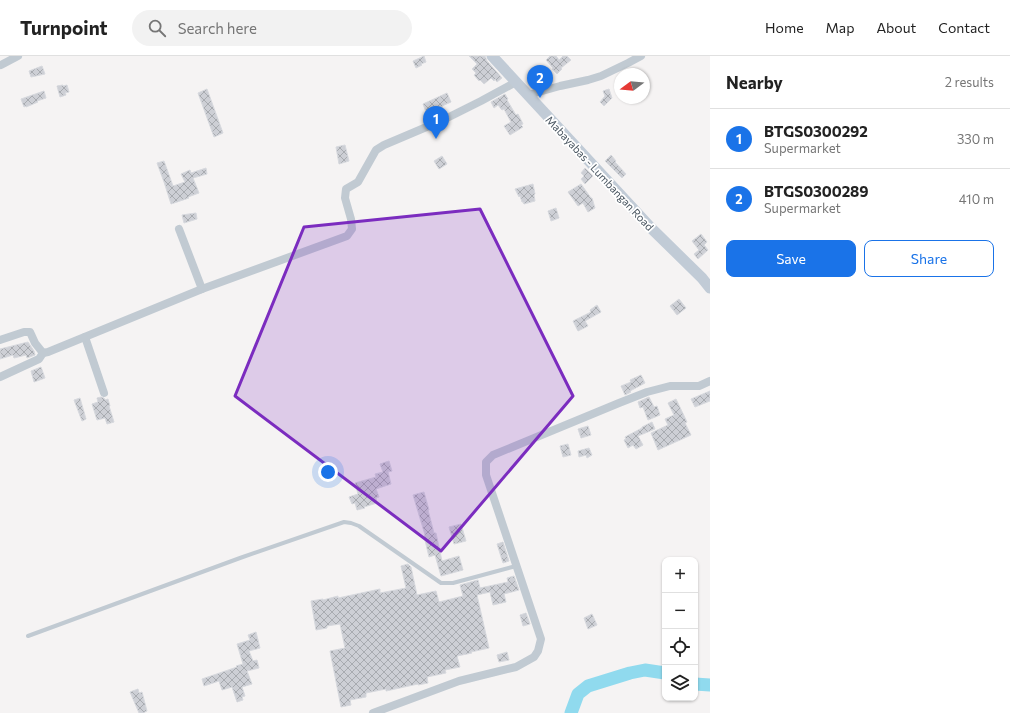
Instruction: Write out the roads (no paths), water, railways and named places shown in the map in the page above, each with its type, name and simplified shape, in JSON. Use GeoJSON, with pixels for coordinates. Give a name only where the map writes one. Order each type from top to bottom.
{"type":"FeatureCollection","features":[{"type":"Feature","properties":{"kind":"main road","name":"Mabayabas - Lumbangan Road"},"geometry":{"type":"LineString","coordinates":[[492,56],[651,228],[702,278],[710,288]]}},
{"type":"Feature","properties":{"kind":"street"},"geometry":{"type":"LineString","coordinates":[[1,64],[18,56]]}},
{"type":"Feature","properties":{"kind":"street"},"geometry":{"type":"LineString","coordinates":[[528,95],[601,76],[641,56]]}},
{"type":"Feature","properties":{"kind":"street"},"geometry":{"type":"LineString","coordinates":[[0,377],[39,359],[43,353],[202,289],[347,236],[352,229],[351,219],[345,198],[346,189],[358,182],[376,150],[384,145],[443,120],[516,82]]}},
{"type":"Feature","properties":{"kind":"street"},"geometry":{"type":"LineString","coordinates":[[179,229],[202,289]]}},
{"type":"Feature","properties":{"kind":"street"},"geometry":{"type":"LineString","coordinates":[[0,340],[24,332],[30,332],[35,343],[43,353]]}},
{"type":"Feature","properties":{"kind":"street"},"geometry":{"type":"LineString","coordinates":[[84,337],[104,393]]}},
{"type":"Feature","properties":{"kind":"street"},"geometry":{"type":"LineString","coordinates":[[373,713],[459,681],[516,667],[534,657],[538,650],[541,639],[486,475],[486,462],[493,456],[647,392],[670,386],[699,386],[710,381]]}},
{"type":"Feature","properties":{"kind":"lane"},"geometry":{"type":"LineString","coordinates":[[28,636],[240,558],[344,522],[359,526],[441,583],[453,583],[516,566]]}},
{"type":"Feature","properties":{"kind":"waterway"},"geometry":{"type":"LineString","coordinates":[[571,713],[578,694],[588,686],[645,670],[662,673]]}},
{"type":"Feature","properties":{"kind":"waterway"},"geometry":{"type":"LineString","coordinates":[[698,684],[710,685]]}},
{"type":"Feature","properties":{"kind":"place","name":"BTGS0300289"},"geometry":{"type":"Point","coordinates":[540,98]}},
{"type":"Feature","properties":{"kind":"place","name":"BTGS0300292"},"geometry":{"type":"Point","coordinates":[436,139]}}]}
